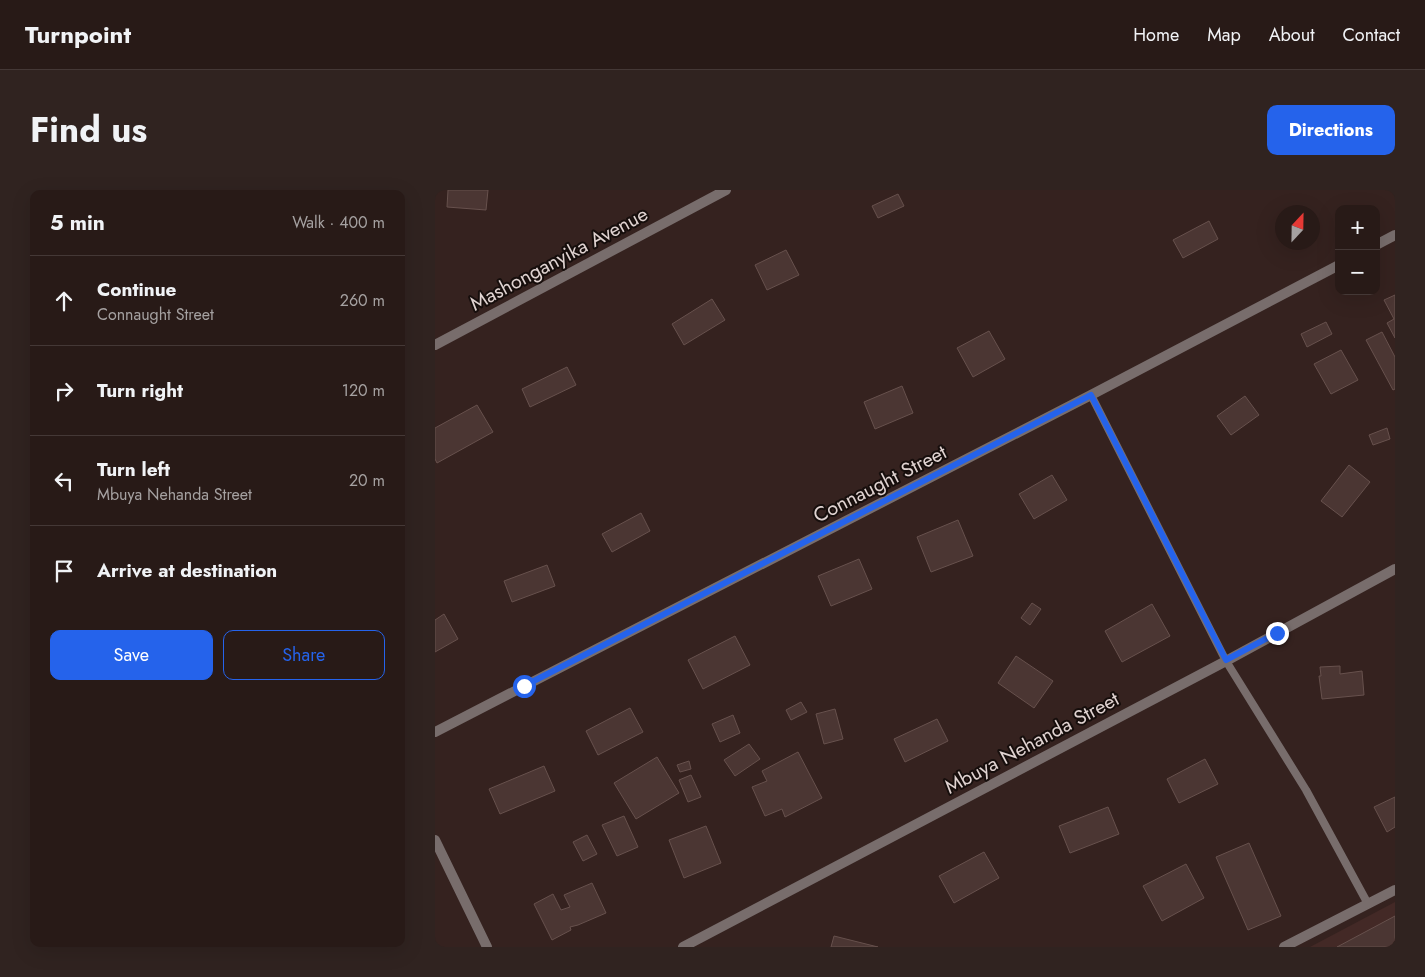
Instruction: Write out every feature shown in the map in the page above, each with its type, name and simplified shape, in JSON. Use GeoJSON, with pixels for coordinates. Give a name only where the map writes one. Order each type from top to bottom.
{"type":"FeatureCollection","features":[{"type":"Feature","properties":{"kind":"street","name":"Mashonganyika Avenue"},"geometry":{"type":"LineString","coordinates":[[435,345],[726,190]]}},
{"type":"Feature","properties":{"kind":"street"},"geometry":{"type":"LineString","coordinates":[[1380,243],[1395,235]]}},
{"type":"Feature","properties":{"kind":"street","name":"Connaught Street"},"geometry":{"type":"LineString","coordinates":[[435,732],[1091,395],[1335,267]]}},
{"type":"Feature","properties":{"kind":"street","name":"Mbuya Nehanda Street"},"geometry":{"type":"LineString","coordinates":[[683,947],[1226,660],[1395,568]]}},
{"type":"Feature","properties":{"kind":"street"},"geometry":{"type":"LineString","coordinates":[[435,840],[487,947]]}},
{"type":"Feature","properties":{"kind":"street"},"geometry":{"type":"LineString","coordinates":[[1284,947],[1395,890]]}},
{"type":"Feature","properties":{"kind":"lane"},"geometry":{"type":"LineString","coordinates":[[1091,395],[1226,660],[1306,790],[1368,904]]}},
{"type":"Feature","properties":{"kind":"shaded area"},"geometry":{"type":"Polygon","coordinates":[[[1395,902],[1395,947],[1310,947],[1395,902]]]}},
{"type":"Feature","properties":{"kind":"building"},"geometry":{"type":"Polygon","coordinates":[[[448,190],[488,190],[486,210],[447,207],[448,190]]]}},
{"type":"Feature","properties":{"kind":"building"},"geometry":{"type":"Polygon","coordinates":[[[898,194],[904,206],[878,218],[872,206],[898,194]]]}},
{"type":"Feature","properties":{"kind":"building"},"geometry":{"type":"Polygon","coordinates":[[[1209,221],[1218,239],[1183,258],[1173,240],[1209,221]]]}},
{"type":"Feature","properties":{"kind":"building"},"geometry":{"type":"Polygon","coordinates":[[[786,250],[799,275],[767,290],[755,265],[786,250]]]}},
{"type":"Feature","properties":{"kind":"building"},"geometry":{"type":"Polygon","coordinates":[[[1395,295],[1395,338],[1387,323],[1394,319],[1384,300],[1395,295]]]}},
{"type":"Feature","properties":{"kind":"building"},"geometry":{"type":"Polygon","coordinates":[[[712,299],[725,320],[684,345],[672,324],[712,299]]]}},
{"type":"Feature","properties":{"kind":"building"},"geometry":{"type":"Polygon","coordinates":[[[1326,322],[1332,334],[1307,347],[1301,334],[1326,322]]]}},
{"type":"Feature","properties":{"kind":"building"},"geometry":{"type":"Polygon","coordinates":[[[989,331],[1005,359],[973,377],[957,348],[989,331]]]}},
{"type":"Feature","properties":{"kind":"building"},"geometry":{"type":"Polygon","coordinates":[[[1382,332],[1395,357],[1395,389],[1393,390],[1366,340],[1382,332]]]}},
{"type":"Feature","properties":{"kind":"building"},"geometry":{"type":"Polygon","coordinates":[[[1341,350],[1358,380],[1331,394],[1314,364],[1341,350]]]}},
{"type":"Feature","properties":{"kind":"building"},"geometry":{"type":"Polygon","coordinates":[[[567,367],[576,385],[530,407],[522,389],[567,367]]]}},
{"type":"Feature","properties":{"kind":"building"},"geometry":{"type":"Polygon","coordinates":[[[902,386],[913,413],[875,429],[864,402],[902,386]]]}},
{"type":"Feature","properties":{"kind":"building"},"geometry":{"type":"Polygon","coordinates":[[[1245,396],[1259,415],[1231,435],[1217,416],[1245,396]]]}},
{"type":"Feature","properties":{"kind":"building"},"geometry":{"type":"Polygon","coordinates":[[[477,405],[493,432],[437,463],[435,459],[435,428],[477,405]]]}},
{"type":"Feature","properties":{"kind":"building"},"geometry":{"type":"Polygon","coordinates":[[[1387,428],[1390,439],[1373,445],[1369,435],[1387,428]]]}},
{"type":"Feature","properties":{"kind":"building"},"geometry":{"type":"Polygon","coordinates":[[[1349,465],[1370,482],[1342,517],[1321,501],[1349,465]]]}},
{"type":"Feature","properties":{"kind":"building"},"geometry":{"type":"Polygon","coordinates":[[[1052,475],[1067,500],[1034,519],[1019,494],[1052,475]]]}},
{"type":"Feature","properties":{"kind":"building"},"geometry":{"type":"Polygon","coordinates":[[[641,513],[650,531],[612,552],[602,534],[641,513]]]}},
{"type":"Feature","properties":{"kind":"building"},"geometry":{"type":"Polygon","coordinates":[[[958,520],[973,556],[931,572],[917,537],[958,520]]]}},
{"type":"Feature","properties":{"kind":"building"},"geometry":{"type":"Polygon","coordinates":[[[859,559],[872,589],[831,606],[818,576],[859,559]]]}},
{"type":"Feature","properties":{"kind":"building"},"geometry":{"type":"Polygon","coordinates":[[[547,565],[555,586],[512,602],[504,581],[547,565]]]}},
{"type":"Feature","properties":{"kind":"building"},"geometry":{"type":"Polygon","coordinates":[[[1032,603],[1041,609],[1030,625],[1021,618],[1032,603]]]}},
{"type":"Feature","properties":{"kind":"building"},"geometry":{"type":"Polygon","coordinates":[[[1152,604],[1170,636],[1122,662],[1105,631],[1152,604]]]}},
{"type":"Feature","properties":{"kind":"building"},"geometry":{"type":"Polygon","coordinates":[[[444,614],[458,639],[435,652],[435,620],[444,614]]]}},
{"type":"Feature","properties":{"kind":"building"},"geometry":{"type":"Polygon","coordinates":[[[735,636],[750,665],[703,689],[688,660],[735,636]]]}},
{"type":"Feature","properties":{"kind":"building"},"geometry":{"type":"Polygon","coordinates":[[[1016,656],[1053,681],[1034,708],[998,683],[1016,656]]]}},
{"type":"Feature","properties":{"kind":"building"},"geometry":{"type":"Polygon","coordinates":[[[1340,666],[1340,674],[1362,671],[1364,695],[1322,699],[1319,676],[1321,676],[1320,667],[1340,666]]]}},
{"type":"Feature","properties":{"kind":"building"},"geometry":{"type":"Polygon","coordinates":[[[801,702],[807,712],[791,720],[786,710],[801,702]]]}},
{"type":"Feature","properties":{"kind":"building"},"geometry":{"type":"Polygon","coordinates":[[[630,708],[643,732],[598,755],[586,731],[630,708]]]}},
{"type":"Feature","properties":{"kind":"building"},"geometry":{"type":"Polygon","coordinates":[[[835,709],[843,739],[824,744],[816,714],[835,709]]]}},
{"type":"Feature","properties":{"kind":"building"},"geometry":{"type":"Polygon","coordinates":[[[733,715],[740,733],[720,742],[712,724],[733,715]]]}},
{"type":"Feature","properties":{"kind":"building"},"geometry":{"type":"Polygon","coordinates":[[[937,719],[948,741],[905,762],[894,739],[937,719]]]}},
{"type":"Feature","properties":{"kind":"building"},"geometry":{"type":"Polygon","coordinates":[[[749,744],[760,759],[735,776],[724,760],[749,744]]]}},
{"type":"Feature","properties":{"kind":"building"},"geometry":{"type":"Polygon","coordinates":[[[798,752],[822,798],[785,817],[782,809],[765,816],[752,787],[767,781],[762,771],[798,752]]]}},
{"type":"Feature","properties":{"kind":"building"},"geometry":{"type":"Polygon","coordinates":[[[657,757],[679,793],[636,819],[614,783],[657,757]]]}},
{"type":"Feature","properties":{"kind":"building"},"geometry":{"type":"Polygon","coordinates":[[[1205,759],[1218,784],[1179,803],[1167,779],[1205,759]]]}},
{"type":"Feature","properties":{"kind":"building"},"geometry":{"type":"Polygon","coordinates":[[[689,761],[691,769],[680,772],[677,765],[689,761]]]}},
{"type":"Feature","properties":{"kind":"building"},"geometry":{"type":"Polygon","coordinates":[[[544,766],[555,791],[500,814],[489,789],[544,766]]]}},
{"type":"Feature","properties":{"kind":"building"},"geometry":{"type":"Polygon","coordinates":[[[691,775],[701,797],[688,802],[679,780],[691,775]]]}},
{"type":"Feature","properties":{"kind":"building"},"geometry":{"type":"Polygon","coordinates":[[[1395,797],[1395,827],[1387,832],[1374,807],[1395,797]]]}},
{"type":"Feature","properties":{"kind":"building"},"geometry":{"type":"Polygon","coordinates":[[[1108,807],[1119,834],[1070,853],[1059,826],[1108,807]]]}},
{"type":"Feature","properties":{"kind":"building"},"geometry":{"type":"Polygon","coordinates":[[[624,816],[638,847],[617,856],[602,825],[624,816]]]}},
{"type":"Feature","properties":{"kind":"building"},"geometry":{"type":"Polygon","coordinates":[[[706,826],[721,863],[684,878],[669,840],[706,826]]]}},
{"type":"Feature","properties":{"kind":"building"},"geometry":{"type":"Polygon","coordinates":[[[587,835],[597,854],[583,861],[573,842],[587,835]]]}},
{"type":"Feature","properties":{"kind":"building"},"geometry":{"type":"Polygon","coordinates":[[[1249,843],[1281,916],[1248,930],[1216,857],[1249,843]]]}},
{"type":"Feature","properties":{"kind":"building"},"geometry":{"type":"Polygon","coordinates":[[[984,852],[999,878],[954,903],[939,876],[984,852]]]}},
{"type":"Feature","properties":{"kind":"building"},"geometry":{"type":"Polygon","coordinates":[[[1186,864],[1204,898],[1162,921],[1143,886],[1186,864]]]}},
{"type":"Feature","properties":{"kind":"building"},"geometry":{"type":"Polygon","coordinates":[[[592,883],[606,913],[570,927],[571,930],[552,940],[534,904],[553,894],[561,910],[570,907],[564,895],[592,883]]]}},
{"type":"Feature","properties":{"kind":"building"},"geometry":{"type":"Polygon","coordinates":[[[1395,916],[1395,947],[1337,947],[1395,916]]]}},
{"type":"Feature","properties":{"kind":"building"},"geometry":{"type":"Polygon","coordinates":[[[834,936],[878,947],[831,947],[834,936]]]}},
{"type":"Feature","properties":{"kind":"route"},"geometry":{"type":"LineString","coordinates":[[524,686],[1091,395],[1226,660],[1277,633]]}}]}
